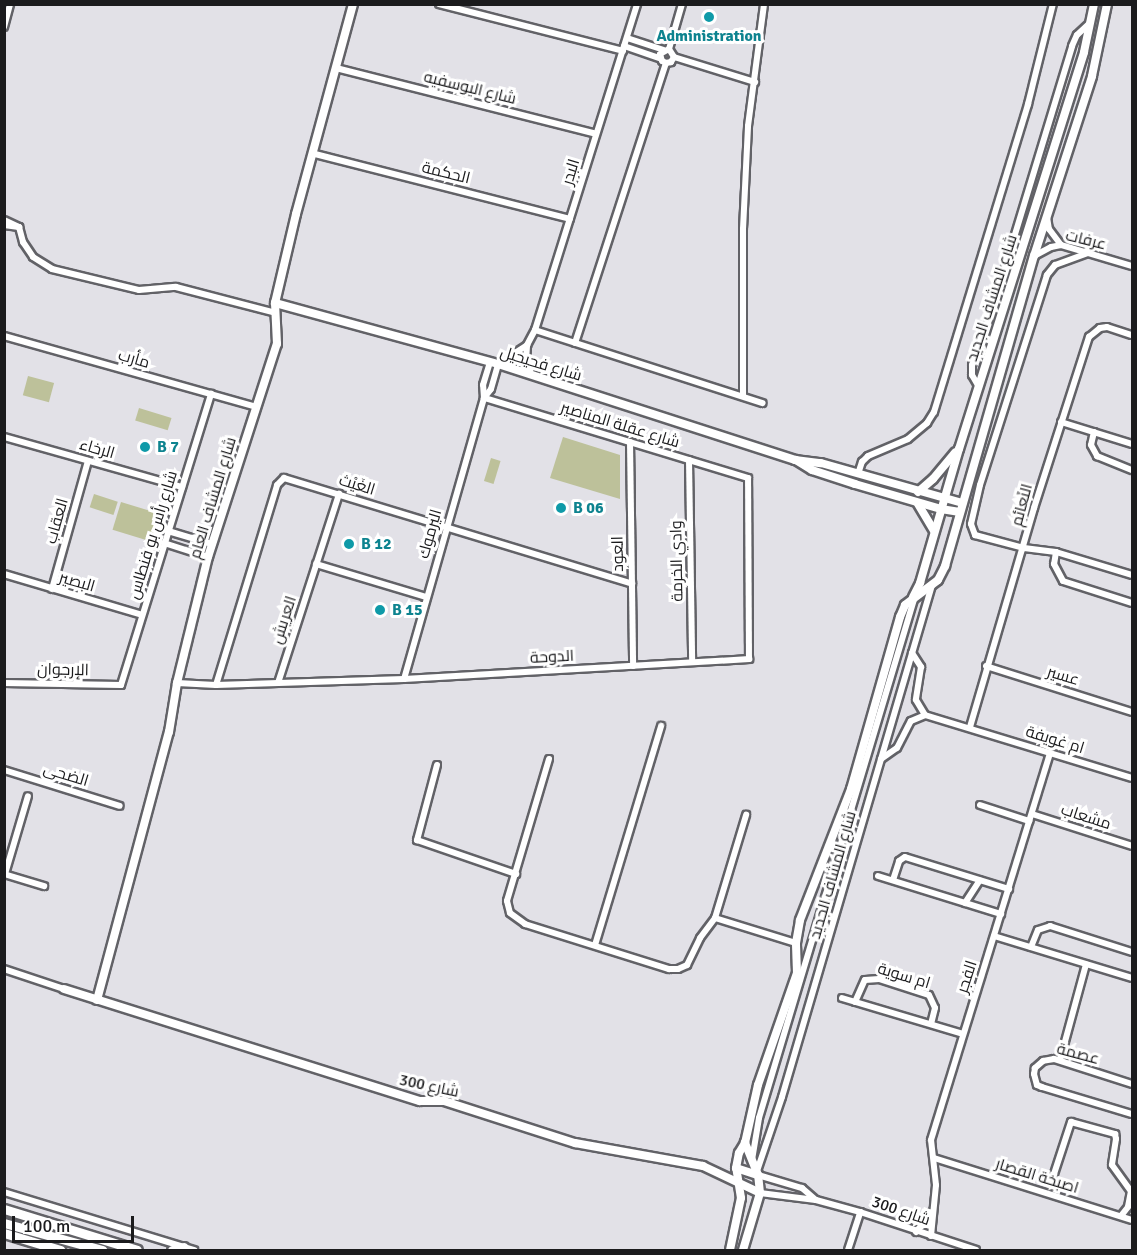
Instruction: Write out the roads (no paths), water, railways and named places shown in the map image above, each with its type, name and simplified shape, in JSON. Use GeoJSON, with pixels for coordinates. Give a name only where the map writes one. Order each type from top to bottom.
{"type":"FeatureCollection","features":[{"type":"Feature","properties":{"kind":"main road"},"geometry":{"type":"LineString","coordinates":[[7,1216],[102,1251]]}},
{"type":"Feature","properties":{"kind":"main road"},"geometry":{"type":"LineString","coordinates":[[7,1216],[137,1251]]}},
{"type":"Feature","properties":{"kind":"main road"},"geometry":{"type":"LineString","coordinates":[[5,1235],[60,1251]]}},
{"type":"Feature","properties":{"kind":"main road"},"geometry":{"type":"LineString","coordinates":[[172,1251],[184,1247]]}},
{"type":"Feature","properties":{"kind":"street"},"geometry":{"type":"LineString","coordinates":[[4,27],[10,4]]}},
{"type":"Feature","properties":{"kind":"street","name":"شارع المشاف العام"},"geometry":{"type":"LineString","coordinates":[[97,1000],[169,732],[177,683],[208,557],[276,344],[275,303],[296,214],[315,154],[353,4]]}},
{"type":"Feature","properties":{"kind":"street"},"geometry":{"type":"LineString","coordinates":[[439,4],[624,49],[663,61],[671,62],[674,57]]}},
{"type":"Feature","properties":{"kind":"street","name":"البدر"},"geometry":{"type":"LineString","coordinates":[[498,364],[527,345],[536,330],[637,4]]}},
{"type":"Feature","properties":{"kind":"street"},"geometry":{"type":"LineString","coordinates":[[575,343],[681,4]]}},
{"type":"Feature","properties":{"kind":"street"},"geometry":{"type":"LineString","coordinates":[[743,396],[743,229],[748,126],[764,4]]}},
{"type":"Feature","properties":{"kind":"street"},"geometry":{"type":"LineString","coordinates":[[858,474],[862,462],[868,456],[908,439],[927,423],[934,412],[1031,93],[1053,4]]}},
{"type":"Feature","properties":{"kind":"street","name":"شارع المشاف الجديد"},"geometry":{"type":"LineString","coordinates":[[752,1162],[759,1118],[914,597],[920,584],[940,509],[1046,173],[1091,23],[1094,4]]}},
{"type":"Feature","properties":{"kind":"street","name":"شارع المشاف الجديد"},"geometry":{"type":"LineString","coordinates":[[736,1168],[758,1085],[797,973],[796,943],[802,913],[851,789],[900,617],[914,597],[932,585],[944,572],[1034,256],[1095,65],[1107,4]]}},
{"type":"Feature","properties":{"kind":"street"},"geometry":{"type":"LineString","coordinates":[[979,387],[972,375],[972,365],[982,343],[1072,46],[1077,35],[1091,23]]}},
{"type":"Feature","properties":{"kind":"street"},"geometry":{"type":"LineString","coordinates":[[627,38],[666,49],[674,57],[755,82]]}},
{"type":"Feature","properties":{"kind":"street","name":"شارع اليوسفيه"},"geometry":{"type":"LineString","coordinates":[[336,68],[596,134]]}},
{"type":"Feature","properties":{"kind":"street","name":"الحكمة"},"geometry":{"type":"LineString","coordinates":[[315,154],[570,219]]}},
{"type":"Feature","properties":{"kind":"street"},"geometry":{"type":"LineString","coordinates":[[1040,237],[1035,233],[1034,226],[1044,194],[1046,173]]}},
{"type":"Feature","properties":{"kind":"street"},"geometry":{"type":"LineString","coordinates":[[1047,214],[1049,229],[1061,245]]}},
{"type":"Feature","properties":{"kind":"street"},"geometry":{"type":"LineString","coordinates":[[4,220],[19,226],[27,250],[41,264],[52,269],[139,290],[176,287],[276,314]]}},
{"type":"Feature","properties":{"kind":"street"},"geometry":{"type":"LineString","coordinates":[[4,225],[19,226]]}},
{"type":"Feature","properties":{"kind":"street","name":"عرفات"},"geometry":{"type":"LineString","coordinates":[[1034,256],[1051,247],[1061,245],[1132,266]]}},
{"type":"Feature","properties":{"kind":"street"},"geometry":{"type":"LineString","coordinates":[[1088,253],[1063,262],[1050,270],[977,494],[971,524],[975,535],[1024,548],[1056,552],[1132,575]]}},
{"type":"Feature","properties":{"kind":"street","name":"شارع فحيحيل"},"geometry":{"type":"LineString","coordinates":[[275,303],[531,374],[795,460],[812,470],[917,503],[960,512]]}},
{"type":"Feature","properties":{"kind":"street","name":"النًعائم"},"geometry":{"type":"LineString","coordinates":[[970,727],[986,666],[1089,336],[1093,331],[1107,327],[1132,335]]}},
{"type":"Feature","properties":{"kind":"street"},"geometry":{"type":"LineString","coordinates":[[536,330],[763,403]]}},
{"type":"Feature","properties":{"kind":"street","name":"مأرب"},"geometry":{"type":"LineString","coordinates":[[4,336],[256,407]]}},
{"type":"Feature","properties":{"kind":"street"},"geometry":{"type":"LineString","coordinates":[[527,345],[526,361],[531,374]]}},
{"type":"Feature","properties":{"kind":"street","name":"اليرموك"},"geometry":{"type":"LineString","coordinates":[[404,679],[484,398],[486,375],[490,362]]}},
{"type":"Feature","properties":{"kind":"street","name":"اليرموك"},"geometry":{"type":"LineString","coordinates":[[484,398],[491,389],[498,364]]}},
{"type":"Feature","properties":{"kind":"street"},"geometry":{"type":"LineString","coordinates":[[997,382],[1011,387]]}},
{"type":"Feature","properties":{"kind":"street","name":"شارع رأس بو فنطاس"},"geometry":{"type":"LineString","coordinates":[[121,685],[211,394]]}},
{"type":"Feature","properties":{"kind":"street","name":"شارع عقلة المناصير"},"geometry":{"type":"LineString","coordinates":[[484,398],[748,478]]}},
{"type":"Feature","properties":{"kind":"street"},"geometry":{"type":"LineString","coordinates":[[1061,422],[1132,444]]}},
{"type":"Feature","properties":{"kind":"street"},"geometry":{"type":"LineString","coordinates":[[1094,432],[1092,445],[1097,456],[1132,470]]}},
{"type":"Feature","properties":{"kind":"street","name":"الرخاء"},"geometry":{"type":"LineString","coordinates":[[4,437],[182,487]]}},
{"type":"Feature","properties":{"kind":"street","name":"العود"},"geometry":{"type":"LineString","coordinates":[[630,442],[633,666]]}},
{"type":"Feature","properties":{"kind":"street"},"geometry":{"type":"LineString","coordinates":[[918,492],[933,479],[959,449]]}},
{"type":"Feature","properties":{"kind":"street","name":"العقاب"},"geometry":{"type":"LineString","coordinates":[[52,589],[88,460]]}},
{"type":"Feature","properties":{"kind":"street","name":"وادي الخرمة"},"geometry":{"type":"LineString","coordinates":[[689,460],[692,662]]}},
{"type":"Feature","properties":{"kind":"street","name":"شارع فحيحيل"},"geometry":{"type":"LineString","coordinates":[[795,460],[815,461],[962,503]]}},
{"type":"Feature","properties":{"kind":"street","name":"الغَيْث"},"geometry":{"type":"LineString","coordinates":[[216,685],[278,482],[287,478],[632,584]]}},
{"type":"Feature","properties":{"kind":"street","name":"الدوحة"},"geometry":{"type":"LineString","coordinates":[[177,683],[216,685],[404,679],[749,659],[748,478]]}},
{"type":"Feature","properties":{"kind":"street","name":"العريش"},"geometry":{"type":"LineString","coordinates":[[278,683],[339,494]]}},
{"type":"Feature","properties":{"kind":"street"},"geometry":{"type":"LineString","coordinates":[[917,503],[934,531]]}},
{"type":"Feature","properties":{"kind":"street"},"geometry":{"type":"LineString","coordinates":[[168,531],[212,544]]}},
{"type":"Feature","properties":{"kind":"street"},"geometry":{"type":"LineString","coordinates":[[164,543],[208,557]]}},
{"type":"Feature","properties":{"kind":"street"},"geometry":{"type":"LineString","coordinates":[[1056,552],[1056,570],[1063,580],[1132,603]]}},
{"type":"Feature","properties":{"kind":"street"},"geometry":{"type":"LineString","coordinates":[[316,564],[426,597]]}},
{"type":"Feature","properties":{"kind":"street","name":"البصير"},"geometry":{"type":"LineString","coordinates":[[4,574],[142,615]]}},
{"type":"Feature","properties":{"kind":"street","name":"شارع المشاف الجديد"},"geometry":{"type":"LineString","coordinates":[[758,1173],[932,585]]}},
{"type":"Feature","properties":{"kind":"street"},"geometry":{"type":"LineString","coordinates":[[881,759],[897,748],[910,721],[925,715],[916,700],[921,667],[912,653]]}},
{"type":"Feature","properties":{"kind":"street","name":"عسير"},"geometry":{"type":"LineString","coordinates":[[986,666],[1132,712]]}},
{"type":"Feature","properties":{"kind":"street","name":"الإرجوان"},"geometry":{"type":"LineString","coordinates":[[4,683],[121,685]]}},
{"type":"Feature","properties":{"kind":"street","name":"ام غويفة"},"geometry":{"type":"LineString","coordinates":[[925,715],[1132,778]]}},
{"type":"Feature","properties":{"kind":"street"},"geometry":{"type":"LineString","coordinates":[[595,945],[661,726]]}},
{"type":"Feature","properties":{"kind":"street","name":"الفجر"},"geometry":{"type":"LineString","coordinates":[[930,1236],[936,1185],[931,1140],[1050,753]]}},
{"type":"Feature","properties":{"kind":"street"},"geometry":{"type":"LineString","coordinates":[[549,759],[507,901],[513,918],[678,969],[689,962],[697,943],[715,918],[746,815]]}},
{"type":"Feature","properties":{"kind":"street"},"geometry":{"type":"LineString","coordinates":[[437,765],[417,840],[516,874]]}},
{"type":"Feature","properties":{"kind":"street","name":"الضحى"},"geometry":{"type":"LineString","coordinates":[[4,770],[120,806]]}},
{"type":"Feature","properties":{"kind":"street"},"geometry":{"type":"LineString","coordinates":[[28,796],[5,874],[44,886]]}},
{"type":"Feature","properties":{"kind":"street"},"geometry":{"type":"LineString","coordinates":[[980,806],[1029,821]]}},
{"type":"Feature","properties":{"kind":"street","name":"مشعاب"},"geometry":{"type":"LineString","coordinates":[[1032,814],[1132,846]]}},
{"type":"Feature","properties":{"kind":"street"},"geometry":{"type":"LineString","coordinates":[[893,880],[899,861],[905,858],[1009,889]]}},
{"type":"Feature","properties":{"kind":"street"},"geometry":{"type":"LineString","coordinates":[[878,876],[1001,914]]}},
{"type":"Feature","properties":{"kind":"street"},"geometry":{"type":"LineString","coordinates":[[965,903],[980,880]]}},
{"type":"Feature","properties":{"kind":"street"},"geometry":{"type":"LineString","coordinates":[[715,918],[796,943]]}},
{"type":"Feature","properties":{"kind":"street"},"geometry":{"type":"LineString","coordinates":[[1031,947],[1038,930],[1050,926],[1132,952]]}},
{"type":"Feature","properties":{"kind":"street"},"geometry":{"type":"LineString","coordinates":[[994,936],[1132,978]]}},
{"type":"Feature","properties":{"kind":"street"},"geometry":{"type":"LineString","coordinates":[[1060,1060],[1086,964]]}},
{"type":"Feature","properties":{"kind":"street","name":"شارع 300"},"geometry":{"type":"LineString","coordinates":[[4,969],[414,1100],[444,1101],[575,1143],[696,1164],[760,1193],[816,1200],[860,1212],[976,1251]]}},
{"type":"Feature","properties":{"kind":"street","name":"ام سوية"},"geometry":{"type":"LineString","coordinates":[[855,1002],[865,980],[879,979],[929,995],[935,1008],[931,1024]]}},
{"type":"Feature","properties":{"kind":"street"},"geometry":{"type":"LineString","coordinates":[[842,998],[963,1034]]}},
{"type":"Feature","properties":{"kind":"street","name":"عصمة"},"geometry":{"type":"LineString","coordinates":[[1132,1084],[1060,1060],[1048,1059],[1038,1064],[1034,1074],[1037,1085],[1132,1114]]}},
{"type":"Feature","properties":{"kind":"street"},"geometry":{"type":"LineString","coordinates":[[1054,1174],[1071,1122],[1115,1134],[1112,1165],[1131,1191],[1128,1207],[1121,1216]]}},
{"type":"Feature","properties":{"kind":"street","name":"شارع المشاف الجديد"},"geometry":{"type":"LineString","coordinates":[[744,1143],[758,1173],[760,1193],[744,1251]]}},
{"type":"Feature","properties":{"kind":"street","name":"اصبخة القصار"},"geometry":{"type":"LineString","coordinates":[[934,1158],[1132,1220]]}},
{"type":"Feature","properties":{"kind":"street"},"geometry":{"type":"LineString","coordinates":[[730,1251],[741,1186],[736,1168]]}},
{"type":"Feature","properties":{"kind":"street","name":"شارع 300"},"geometry":{"type":"LineString","coordinates":[[736,1168],[802,1188],[816,1200]]}},
{"type":"Feature","properties":{"kind":"street"},"geometry":{"type":"LineString","coordinates":[[4,1192],[194,1251]]}},
{"type":"Feature","properties":{"kind":"street"},"geometry":{"type":"LineString","coordinates":[[848,1251],[860,1212]]}},
{"type":"Feature","properties":{"kind":"street"},"geometry":{"type":"LineString","coordinates":[[916,1232],[932,1212]]}},
{"type":"Feature","properties":{"kind":"street"},"geometry":{"type":"LineString","coordinates":[[5,1235],[7,1216]]}},
{"type":"Feature","properties":{"kind":"place","name":"Administration"},"geometry":{"type":"Point","coordinates":[709,17]}},
{"type":"Feature","properties":{"kind":"place","name":"B 7"},"geometry":{"type":"Point","coordinates":[145,447]}},
{"type":"Feature","properties":{"kind":"place","name":"B 06"},"geometry":{"type":"Point","coordinates":[561,508]}},
{"type":"Feature","properties":{"kind":"place","name":"B 12"},"geometry":{"type":"Point","coordinates":[349,544]}},
{"type":"Feature","properties":{"kind":"place","name":"B 15"},"geometry":{"type":"Point","coordinates":[380,610]}}]}
